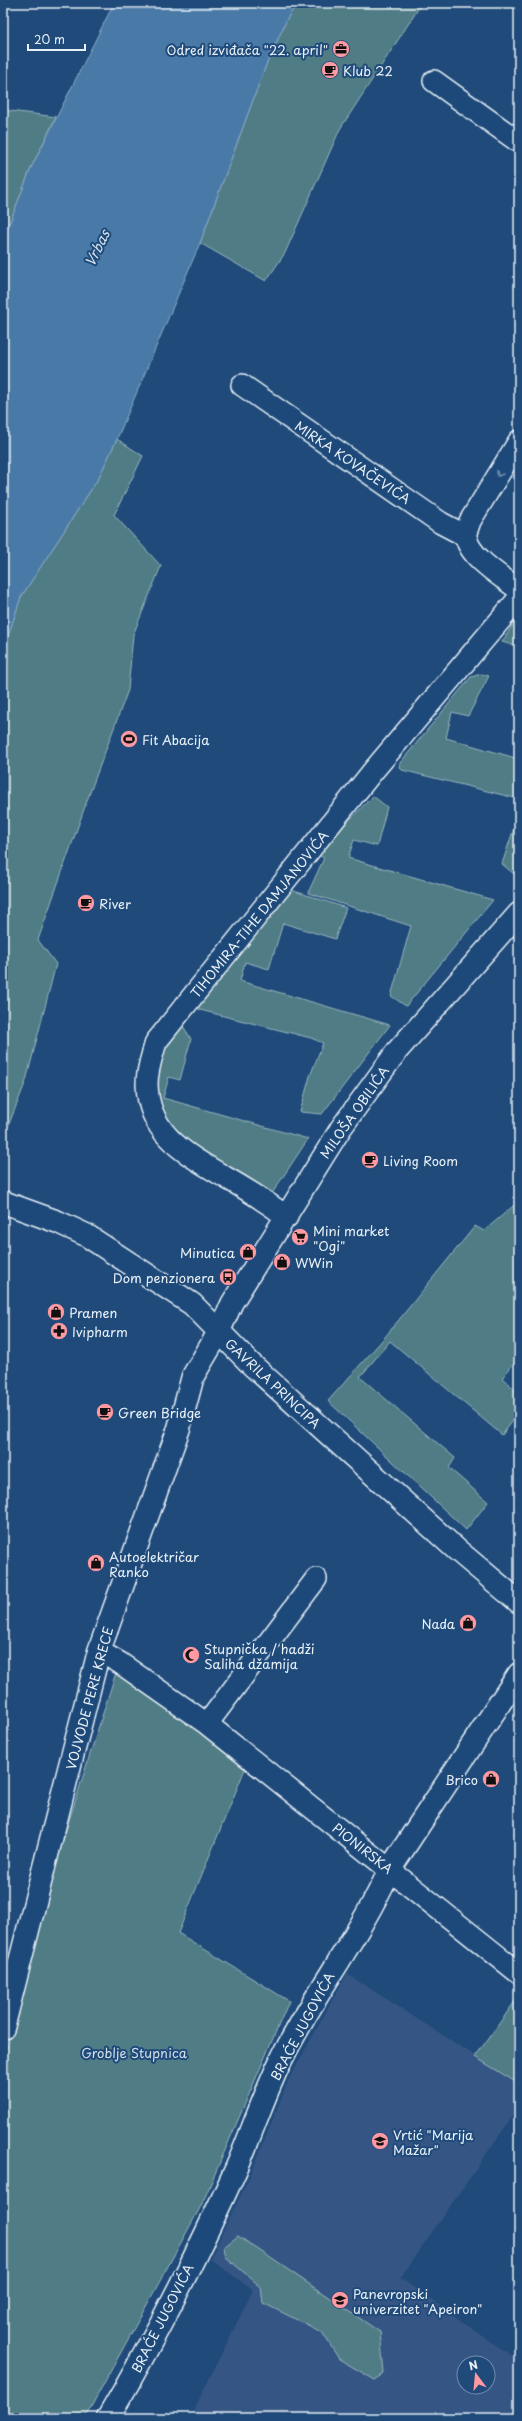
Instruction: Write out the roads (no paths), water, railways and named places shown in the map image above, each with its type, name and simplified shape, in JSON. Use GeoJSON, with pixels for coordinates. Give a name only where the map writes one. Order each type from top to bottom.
{"type":"FeatureCollection","features":[{"type":"Feature","properties":{"kind":"street"},"geometry":{"type":"LineString","coordinates":[[434,81],[519,142]]}},
{"type":"Feature","properties":{"kind":"street","name":"MIRKA KOVAČEVIĆA"},"geometry":{"type":"LineString","coordinates":[[242,385],[441,523],[466,536]]}},
{"type":"Feature","properties":{"kind":"street"},"geometry":{"type":"LineString","coordinates":[[519,441],[470,521],[466,536],[470,547],[479,559],[519,590]]}},
{"type":"Feature","properties":{"kind":"street","name":"TIHOMIRA-TIHE DAMJANOVIĆA"},"geometry":{"type":"LineString","coordinates":[[287,1217],[267,1202],[185,1153],[169,1139],[157,1122],[149,1099],[147,1083],[149,1066],[156,1042],[373,771],[519,598]]}},
{"type":"Feature","properties":{"kind":"street","name":"MILOŠA OBILIĆA"},"geometry":{"type":"LineString","coordinates":[[219,1332],[232,1303],[287,1217],[340,1128],[397,1051],[519,913]]}},
{"type":"Feature","properties":{"kind":"street","name":"GAVRILA PRINCIPA"},"geometry":{"type":"LineString","coordinates":[[3,1202],[58,1222],[100,1243],[192,1304],[219,1332],[457,1550],[519,1602]]}},
{"type":"Feature","properties":{"kind":"street","name":"VOJVODE PERE KRECE"},"geometry":{"type":"LineString","coordinates":[[3,2028],[99,1651],[178,1428],[193,1376],[219,1332]]}},
{"type":"Feature","properties":{"kind":"street"},"geometry":{"type":"LineString","coordinates":[[207,1724],[316,1579]]}},
{"type":"Feature","properties":{"kind":"street","name":"PIONIRSKA"},"geometry":{"type":"LineString","coordinates":[[99,1651],[120,1663],[207,1724],[519,1973]]}},
{"type":"Feature","properties":{"kind":"street","name":"BRAĆE JUGOVIĆA"},"geometry":{"type":"LineString","coordinates":[[108,2418],[148,2348],[207,2231],[280,2061],[312,2003],[379,1894],[390,1869],[519,1674]]}},
{"type":"Feature","properties":{"kind":"water","name":"Vrbas"},"geometry":{"type":"Polygon","coordinates":[[[114,3],[297,3],[287,19],[266,65],[200,243],[117,439],[98,479],[21,597],[3,651],[3,240],[31,168],[114,3]]]}},
{"type":"Feature","properties":{"kind":"place","name":"Odred izviđača \"22. april\""},"geometry":{"type":"Point","coordinates":[341,49]}},
{"type":"Feature","properties":{"kind":"place","name":"Klub 22"},"geometry":{"type":"Point","coordinates":[330,70]}},
{"type":"Feature","properties":{"kind":"place","name":"Fit Abacija"},"geometry":{"type":"Point","coordinates":[129,739]}},
{"type":"Feature","properties":{"kind":"place","name":"River"},"geometry":{"type":"Point","coordinates":[86,903]}},
{"type":"Feature","properties":{"kind":"place","name":"Living Room"},"geometry":{"type":"Point","coordinates":[370,1160]}},
{"type":"Feature","properties":{"kind":"place","name":"Mini market \"Ogi\""},"geometry":{"type":"Point","coordinates":[300,1237]}},
{"type":"Feature","properties":{"kind":"place","name":"Minutica"},"geometry":{"type":"Point","coordinates":[248,1252]}},
{"type":"Feature","properties":{"kind":"place","name":"WWin"},"geometry":{"type":"Point","coordinates":[282,1262]}},
{"type":"Feature","properties":{"kind":"place","name":"Dom penzionera"},"geometry":{"type":"Point","coordinates":[228,1277]}},
{"type":"Feature","properties":{"kind":"place","name":"Pramen"},"geometry":{"type":"Point","coordinates":[56,1312]}},
{"type":"Feature","properties":{"kind":"place","name":"Ivipharm"},"geometry":{"type":"Point","coordinates":[59,1331]}},
{"type":"Feature","properties":{"kind":"place","name":"Green Bridge"},"geometry":{"type":"Point","coordinates":[105,1412]}},
{"type":"Feature","properties":{"kind":"place","name":"Autoelektričar Ranko"},"geometry":{"type":"Point","coordinates":[96,1563]}},
{"type":"Feature","properties":{"kind":"place","name":"Nada"},"geometry":{"type":"Point","coordinates":[468,1623]}},
{"type":"Feature","properties":{"kind":"place","name":"Stupnička / hadži Saliha džamija"},"geometry":{"type":"Point","coordinates":[191,1655]}},
{"type":"Feature","properties":{"kind":"place","name":"Brico"},"geometry":{"type":"Point","coordinates":[491,1779]}},
{"type":"Feature","properties":{"kind":"place","name":"Vrtić \"Marija Mažar\""},"geometry":{"type":"Point","coordinates":[380,2141]}},
{"type":"Feature","properties":{"kind":"place","name":"Panevropski univerzitet \"Apeiron\""},"geometry":{"type":"Point","coordinates":[340,2300]}},
{"type":"Feature","properties":{"kind":"park label","name":"Groblje Stupnica"},"geometry":{"type":"Point","coordinates":[134,2052]}}]}
